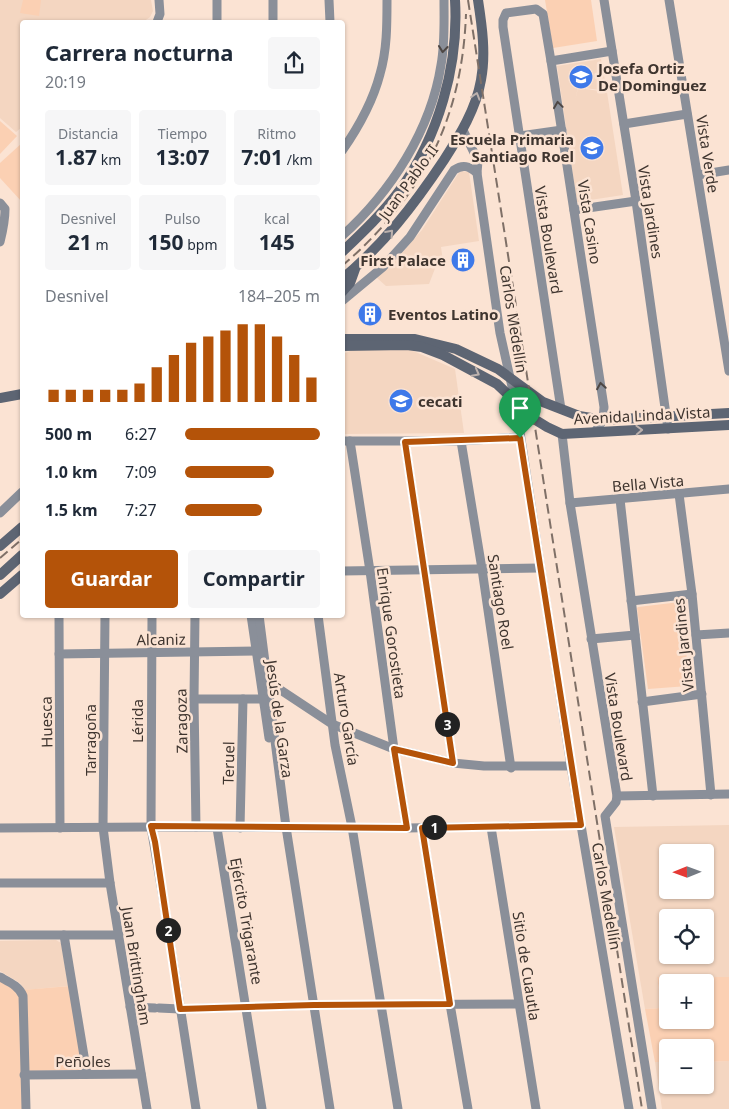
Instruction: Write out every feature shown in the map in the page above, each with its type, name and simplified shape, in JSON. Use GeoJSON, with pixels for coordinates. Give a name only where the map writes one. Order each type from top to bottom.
{"type":"FeatureCollection","features":[{"type":"Feature","properties":{"kind":"street"},"geometry":{"type":"LineString","coordinates":[[158,20],[160,14],[159,0]]}},
{"type":"Feature","properties":{"kind":"street"},"geometry":{"type":"LineString","coordinates":[[217,0],[217,20]]}},
{"type":"Feature","properties":{"kind":"street"},"geometry":{"type":"LineString","coordinates":[[273,0],[273,20]]}},
{"type":"Feature","properties":{"kind":"street"},"geometry":{"type":"LineString","coordinates":[[329,0],[330,20]]}},
{"type":"Feature","properties":{"kind":"street"},"geometry":{"type":"LineString","coordinates":[[345,146],[362,117],[380,74],[387,28],[387,0]]}},
{"type":"Feature","properties":{"kind":"street"},"geometry":{"type":"LineString","coordinates":[[345,233],[359,221],[400,168],[425,122],[441,68],[445,31],[444,0]]}},
{"type":"Feature","properties":{"kind":"street","name":"Juan Pablo II"},"geometry":{"type":"LineString","coordinates":[[345,249],[380,214],[400,190],[432,133],[450,72],[455,40],[455,0]]}},
{"type":"Feature","properties":{"kind":"street","name":"Juan Pablo II"},"geometry":{"type":"LineString","coordinates":[[345,276],[392,231],[418,200],[462,130],[472,110],[481,81],[484,53],[478,0]]}},
{"type":"Feature","properties":{"kind":"street","name":"Vista Jardines"},"geometry":{"type":"LineString","coordinates":[[604,0],[636,201],[668,429]]}},
{"type":"Feature","properties":{"kind":"street","name":"Vista Verde"},"geometry":{"type":"LineString","coordinates":[[669,0],[728,352],[729,371]]}},
{"type":"Feature","properties":{"kind":"street","name":"Vista Casino"},"geometry":{"type":"LineString","coordinates":[[504,15],[506,13],[536,9],[543,14],[604,407],[603,420]]}},
{"type":"Feature","properties":{"kind":"street","name":"Vista Boulevard"},"geometry":{"type":"LineString","coordinates":[[504,15],[503,27],[561,409]]}},
{"type":"Feature","properties":{"kind":"street"},"geometry":{"type":"LineString","coordinates":[[551,61],[612,51]]}},
{"type":"Feature","properties":{"kind":"street"},"geometry":{"type":"LineString","coordinates":[[624,124],[688,114]]}},
{"type":"Feature","properties":{"kind":"street","name":"Carlos Medellín"},"geometry":{"type":"LineString","coordinates":[[462,130],[478,161],[477,173],[500,333],[515,400],[571,766],[629,1109]]}},
{"type":"Feature","properties":{"kind":"street"},"geometry":{"type":"LineString","coordinates":[[520,136],[562,130]]}},
{"type":"Feature","properties":{"kind":"street"},"geometry":{"type":"LineString","coordinates":[[345,299],[383,267],[410,237],[454,170],[462,166],[468,166],[477,173]]}},
{"type":"Feature","properties":{"kind":"street"},"geometry":{"type":"LineString","coordinates":[[698,175],[729,170]]}},
{"type":"Feature","properties":{"kind":"street"},"geometry":{"type":"LineString","coordinates":[[574,210],[636,201]]}},
{"type":"Feature","properties":{"kind":"street"},"geometry":{"type":"LineString","coordinates":[[0,242],[4,227],[2,206]]}},
{"type":"Feature","properties":{"kind":"street"},"geometry":{"type":"LineString","coordinates":[[345,289],[350,283],[356,267]]}},
{"type":"Feature","properties":{"kind":"street","name":"Avenida Linda Vista"},"geometry":{"type":"LineString","coordinates":[[345,339],[415,339],[456,349],[498,369],[544,402],[579,416],[603,420],[667,418],[729,413]]}},
{"type":"Feature","properties":{"kind":"street","name":"Avenida Linda Vista"},"geometry":{"type":"LineString","coordinates":[[345,346],[407,345],[444,355],[497,384],[534,419],[547,428],[562,434],[729,425]]}},
{"type":"Feature","properties":{"kind":"street"},"geometry":{"type":"LineString","coordinates":[[0,398],[20,394]]}},
{"type":"Feature","properties":{"kind":"street"},"geometry":{"type":"LineString","coordinates":[[515,400],[544,402]]}},
{"type":"Feature","properties":{"kind":"street"},"geometry":{"type":"LineString","coordinates":[[595,432],[603,420]]}},
{"type":"Feature","properties":{"kind":"street","name":"Vista Boulevard"},"geometry":{"type":"LineString","coordinates":[[562,434],[570,503],[617,796],[616,802],[605,816],[652,1109]]}},
{"type":"Feature","properties":{"kind":"street"},"geometry":{"type":"LineString","coordinates":[[346,441],[405,442],[520,438]]}},
{"type":"Feature","properties":{"kind":"street","name":"Enrique Gorostieta"},"geometry":{"type":"LineString","coordinates":[[346,441],[370,571],[394,749],[407,828]]}},
{"type":"Feature","properties":{"kind":"street","name":"Santiago Roel"},"geometry":{"type":"LineString","coordinates":[[461,441],[512,768]]}},
{"type":"Feature","properties":{"kind":"street"},"geometry":{"type":"LineString","coordinates":[[405,442],[453,763]]}},
{"type":"Feature","properties":{"kind":"street","name":"Bella Vista"},"geometry":{"type":"LineString","coordinates":[[570,503],[729,489]]}},
{"type":"Feature","properties":{"kind":"street"},"geometry":{"type":"LineString","coordinates":[[0,513],[20,494]]}},
{"type":"Feature","properties":{"kind":"street","name":"Vista Jardines"},"geometry":{"type":"LineString","coordinates":[[680,494],[692,594],[711,794]]}},
{"type":"Feature","properties":{"kind":"street"},"geometry":{"type":"LineString","coordinates":[[620,499],[653,796]]}},
{"type":"Feature","properties":{"kind":"street"},"geometry":{"type":"LineString","coordinates":[[0,546],[20,529]]}},
{"type":"Feature","properties":{"kind":"street"},"geometry":{"type":"LineString","coordinates":[[0,574],[20,557]]}},
{"type":"Feature","properties":{"kind":"street"},"geometry":{"type":"LineString","coordinates":[[345,571],[540,568]]}},
{"type":"Feature","properties":{"kind":"street"},"geometry":{"type":"LineString","coordinates":[[0,586],[20,574]]}},
{"type":"Feature","properties":{"kind":"street"},"geometry":{"type":"LineString","coordinates":[[0,594],[20,575]]}},
{"type":"Feature","properties":{"kind":"street"},"geometry":{"type":"LineString","coordinates":[[631,601],[692,594]]}},
{"type":"Feature","properties":{"kind":"street","name":"Huesca"},"geometry":{"type":"LineString","coordinates":[[59,618],[60,828]]}},
{"type":"Feature","properties":{"kind":"street","name":"Tarragoña"},"geometry":{"type":"LineString","coordinates":[[103,827],[105,618]]}},
{"type":"Feature","properties":{"kind":"street","name":"Lérida"},"geometry":{"type":"LineString","coordinates":[[152,618],[150,652],[151,826],[196,1109]]}},
{"type":"Feature","properties":{"kind":"street","name":"Zaragoza"},"geometry":{"type":"LineString","coordinates":[[195,618],[196,827]]}},
{"type":"Feature","properties":{"kind":"street","name":"Jesús de la Garza"},"geometry":{"type":"LineString","coordinates":[[252,618],[267,680],[284,827]]}},
{"type":"Feature","properties":{"kind":"street","name":"Jesús de la Garza"},"geometry":{"type":"LineString","coordinates":[[259,618],[263,699],[284,827]]}},
{"type":"Feature","properties":{"kind":"street","name":"Arturo García"},"geometry":{"type":"LineString","coordinates":[[318,618],[332,724],[352,827],[398,1109]]}},
{"type":"Feature","properties":{"kind":"street"},"geometry":{"type":"LineString","coordinates":[[696,634],[729,633]]}},
{"type":"Feature","properties":{"kind":"street"},"geometry":{"type":"LineString","coordinates":[[591,639],[635,635]]}},
{"type":"Feature","properties":{"kind":"street","name":"Alcaniz"},"geometry":{"type":"LineString","coordinates":[[59,654],[260,651]]}},
{"type":"Feature","properties":{"kind":"street"},"geometry":{"type":"LineString","coordinates":[[267,680],[332,724],[394,749],[453,763],[512,768],[571,766]]}},
{"type":"Feature","properties":{"kind":"street"},"geometry":{"type":"LineString","coordinates":[[642,702],[702,694]]}},
{"type":"Feature","properties":{"kind":"street"},"geometry":{"type":"LineString","coordinates":[[194,700],[263,699]]}},
{"type":"Feature","properties":{"kind":"street","name":"Teruel"},"geometry":{"type":"LineString","coordinates":[[240,828],[243,700]]}},
{"type":"Feature","properties":{"kind":"street"},"geometry":{"type":"LineString","coordinates":[[617,796],[729,794]]}},
{"type":"Feature","properties":{"kind":"street"},"geometry":{"type":"LineString","coordinates":[[0,828],[151,826],[217,828],[422,828],[581,825]]}},
{"type":"Feature","properties":{"kind":"street","name":"Juan Brittingham"},"geometry":{"type":"LineString","coordinates":[[103,827],[110,884],[147,1109]]}},
{"type":"Feature","properties":{"kind":"street"},"geometry":{"type":"LineString","coordinates":[[284,827],[330,1109]]}},
{"type":"Feature","properties":{"kind":"street","name":"Sitio de Cuautla"},"geometry":{"type":"LineString","coordinates":[[491,827],[536,1109]]}},
{"type":"Feature","properties":{"kind":"street","name":"Ejército Trigarante"},"geometry":{"type":"LineString","coordinates":[[217,828],[262,1109]]}},
{"type":"Feature","properties":{"kind":"street"},"geometry":{"type":"LineString","coordinates":[[422,828],[468,1109]]}},
{"type":"Feature","properties":{"kind":"street"},"geometry":{"type":"LineString","coordinates":[[0,883],[110,884]]}},
{"type":"Feature","properties":{"kind":"street"},"geometry":{"type":"LineString","coordinates":[[0,935],[118,935]]}},
{"type":"Feature","properties":{"kind":"street"},"geometry":{"type":"LineString","coordinates":[[64,935],[88,1074]]}},
{"type":"Feature","properties":{"kind":"street"},"geometry":{"type":"LineString","coordinates":[[0,977],[21,990],[23,996],[26,1109]]}},
{"type":"Feature","properties":{"kind":"street"},"geometry":{"type":"LineString","coordinates":[[130,1007],[180,1009],[314,1005],[518,1004]]}},
{"type":"Feature","properties":{"kind":"street","name":"Peñoles"},"geometry":{"type":"LineString","coordinates":[[24,1075],[141,1074]]}},
{"type":"Feature","properties":{"kind":"shaded area"},"geometry":{"type":"Polygon","coordinates":[[[0,0],[151,0],[153,11],[146,20],[20,20],[20,129],[16,132],[0,118],[0,0]]]}},
{"type":"Feature","properties":{"kind":"shaded area"},"geometry":{"type":"Polygon","coordinates":[[[23,0],[41,0],[39,16],[20,13],[23,0]]]}},
{"type":"Feature","properties":{"kind":"shaded area"},"geometry":{"type":"Polygon","coordinates":[[[545,0],[591,0],[597,41],[553,48],[545,0]]]}},
{"type":"Feature","properties":{"kind":"shaded area","name":"Escuela Primaria Santiago Roel"},"geometry":{"type":"Polygon","coordinates":[[[601,59],[607,91],[578,87],[575,101],[578,88],[607,92],[623,195],[577,202],[557,66],[601,59]]]}},
{"type":"Feature","properties":{"kind":"shaded area"},"geometry":{"type":"Polygon","coordinates":[[[0,121],[17,136],[0,154],[0,121]]]}},
{"type":"Feature","properties":{"kind":"shaded area"},"geometry":{"type":"Polygon","coordinates":[[[20,145],[20,200],[0,178],[0,163],[20,145]]]}},
{"type":"Feature","properties":{"kind":"shaded area"},"geometry":{"type":"Polygon","coordinates":[[[460,171],[469,172],[479,241],[441,247],[443,261],[441,267],[436,266],[429,284],[386,286],[376,277],[394,262],[422,230],[460,171]]]}},
{"type":"Feature","properties":{"kind":"shaded area","name":"cecati"},"geometry":{"type":"Polygon","coordinates":[[[355,349],[411,350],[455,369],[464,433],[345,434],[345,353],[355,349]]]}},
{"type":"Feature","properties":{"kind":"shaded area"},"geometry":{"type":"Polygon","coordinates":[[[680,602],[690,684],[688,686],[648,689],[637,608],[680,602]]]}},
{"type":"Feature","properties":{"kind":"shaded area"},"geometry":{"type":"Polygon","coordinates":[[[729,825],[729,977],[714,977],[714,974],[659,974],[659,977],[657,977],[659,1008],[645,1009],[614,827],[729,825]]]}},
{"type":"Feature","properties":{"kind":"shaded area"},"geometry":{"type":"Polygon","coordinates":[[[56,940],[61,943],[68,986],[25,990],[20,983],[0,971],[0,941],[56,940]]]}},
{"type":"Feature","properties":{"kind":"shaded area"},"geometry":{"type":"Polygon","coordinates":[[[714,977],[729,977],[729,1061],[714,1062],[714,1039],[659,1039],[659,1062],[655,1062],[645,1009],[659,1008],[659,1029],[714,1029],[714,977]]]}},
{"type":"Feature","properties":{"kind":"shaded area"},"geometry":{"type":"Polygon","coordinates":[[[0,981],[20,996],[23,1109],[0,1109],[0,981]]]}},
{"type":"Feature","properties":{"kind":"shaded area"},"geometry":{"type":"Polygon","coordinates":[[[70,986],[82,1068],[79,1070],[30,1071],[28,1068],[23,990],[70,986]]]}},
{"type":"Feature","properties":{"kind":"shaded area"},"geometry":{"type":"Polygon","coordinates":[[[729,1061],[729,1109],[662,1109],[660,1094],[714,1094],[714,1062],[729,1061]]]}},
{"type":"Feature","properties":{"kind":"shaded area"},"geometry":{"type":"Polygon","coordinates":[[[655,1062],[659,1062],[659,1089],[655,1062]]]}},
{"type":"Feature","properties":{"kind":"railway"},"geometry":{"type":"LineString","coordinates":[[468,0],[642,1109]]}},
{"type":"Feature","properties":{"kind":"railway"},"geometry":{"type":"LineString","coordinates":[[345,263],[370,240],[395,212],[433,154],[446,122],[456,88],[463,52],[466,14]]}},
{"type":"Feature","properties":{"kind":"railway"},"geometry":{"type":"LineString","coordinates":[[0,558],[20,541]]}},
{"type":"Feature","properties":{"kind":"place","name":"Josefa Ortiz De Dominguez"},"geometry":{"type":"Point","coordinates":[581,77]}},
{"type":"Feature","properties":{"kind":"place","name":"Escuela Primaria Santiago Roel"},"geometry":{"type":"Point","coordinates":[592,148]}},
{"type":"Feature","properties":{"kind":"place","name":"First Palace"},"geometry":{"type":"Point","coordinates":[463,260]}},
{"type":"Feature","properties":{"kind":"place","name":"Eventos Latino"},"geometry":{"type":"Point","coordinates":[370,314]}},
{"type":"Feature","properties":{"kind":"place","name":"cecati"},"geometry":{"type":"Point","coordinates":[401,401]}},
{"type":"Feature","properties":{"kind":"route"},"geometry":{"type":"LineString","coordinates":[[520,438],[581,825],[422,828],[450,1004],[314,1005],[180,1009],[151,826],[407,828],[394,749],[453,763],[405,442],[520,438]]}}]}
